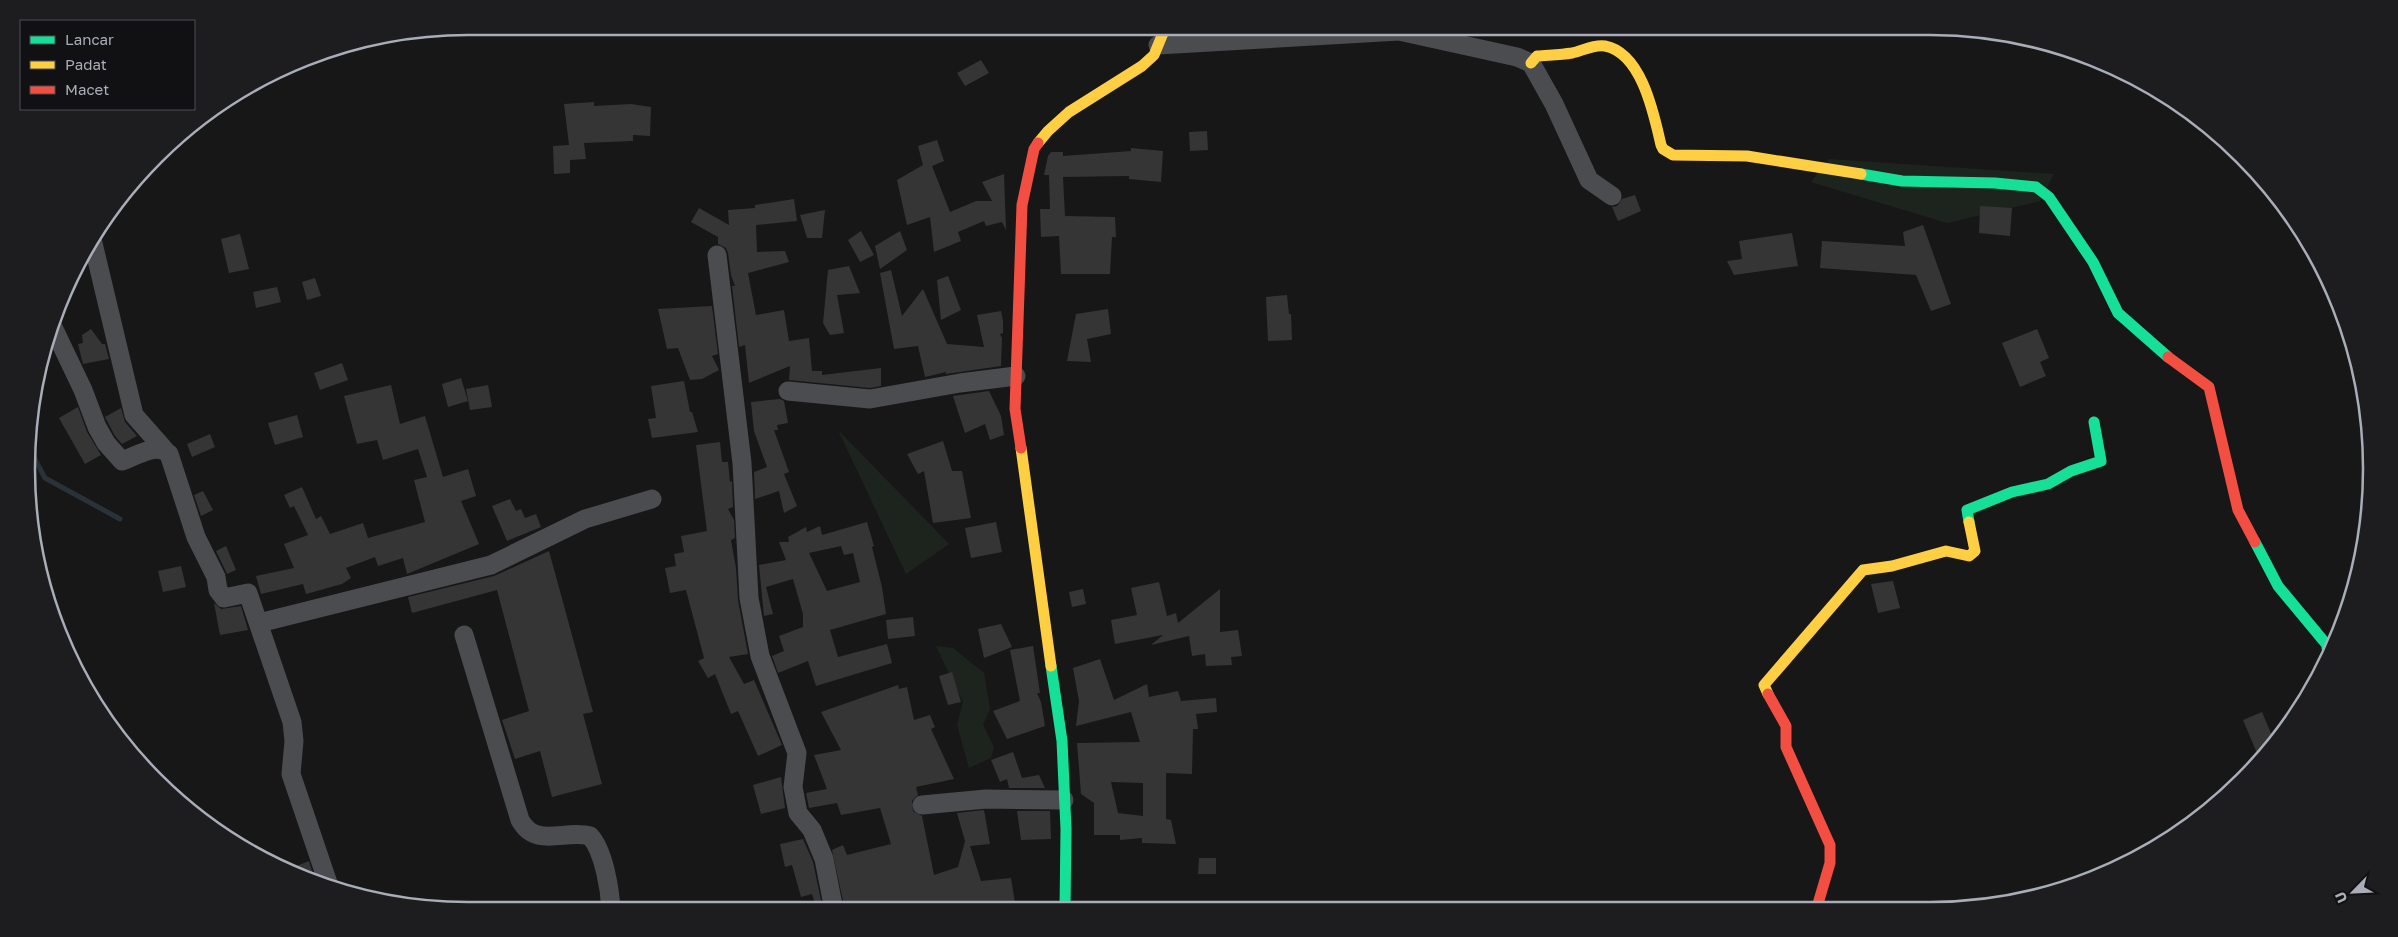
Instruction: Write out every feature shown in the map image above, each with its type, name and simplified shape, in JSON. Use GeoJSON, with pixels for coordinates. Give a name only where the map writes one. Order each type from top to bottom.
{"type":"FeatureCollection","features":[{"type":"Feature","properties":{"kind":"street"},"geometry":{"type":"LineString","coordinates":[[1066,902],[1062,741],[1016,409],[1022,205],[1034,149],[1048,131],[1070,112],[1142,66],[1154,56],[1162,35]]}},
{"type":"Feature","properties":{"kind":"street"},"geometry":{"type":"LineString","coordinates":[[1160,41],[1303,35]]}},
{"type":"Feature","properties":{"kind":"street"},"geometry":{"type":"LineString","coordinates":[[1420,35],[1462,43],[1517,57],[1531,63],[1554,104],[1589,180],[1612,196]]}},
{"type":"Feature","properties":{"kind":"street"},"geometry":{"type":"LineString","coordinates":[[1531,63],[1537,56],[1569,54],[1605,46],[1618,51],[1633,66],[1650,101],[1664,149],[1673,155],[1747,156],[1902,181],[1995,183],[2036,187],[2049,198],[2093,262],[2118,313],[2152,345],[2209,387],[2238,510],[2278,586],[2326,643]]}},
{"type":"Feature","properties":{"kind":"street"},"geometry":{"type":"LineString","coordinates":[[95,250],[134,415],[169,454],[196,537],[216,577],[220,596],[224,598],[248,594],[259,623],[292,722],[294,741],[292,774],[326,878]]}},
{"type":"Feature","properties":{"kind":"street"},"geometry":{"type":"LineString","coordinates":[[717,255],[742,463],[749,598],[760,656],[797,753],[793,787],[798,813],[812,830],[824,859],[832,902]]}},
{"type":"Feature","properties":{"kind":"street"},"geometry":{"type":"LineString","coordinates":[[56,334],[83,390],[97,427],[116,456],[122,461],[157,448],[164,449]]}},
{"type":"Feature","properties":{"kind":"street"},"geometry":{"type":"LineString","coordinates":[[788,391],[870,400],[960,383],[1016,376]]}},
{"type":"Feature","properties":{"kind":"street"},"geometry":{"type":"LineString","coordinates":[[1818,902],[1830,863],[1830,845],[1786,748],[1786,726],[1770,700],[1764,685],[1863,570],[1892,566],[1946,551],[1969,556],[1975,551],[1967,510],[2012,492],[2048,484],[2062,478],[2071,471],[2101,461],[2094,422]]}},
{"type":"Feature","properties":{"kind":"street"},"geometry":{"type":"LineString","coordinates":[[259,623],[491,565],[585,519],[652,500]]}},
{"type":"Feature","properties":{"kind":"street"},"geometry":{"type":"LineString","coordinates":[[464,635],[520,820],[525,829],[536,835],[590,836],[595,842],[602,863],[611,902]]}},
{"type":"Feature","properties":{"kind":"street"},"geometry":{"type":"LineString","coordinates":[[922,805],[986,799],[1064,800]]}},
{"type":"Feature","properties":{"kind":"shaded area"},"geometry":{"type":"Polygon","coordinates":[[[1829,159],[2054,174],[2040,201],[1947,223],[1811,182],[1829,159]]]}},
{"type":"Feature","properties":{"kind":"shaded area"},"geometry":{"type":"Polygon","coordinates":[[[838,430],[949,544],[906,574],[838,430]]]}},
{"type":"Feature","properties":{"kind":"shaded area"},"geometry":{"type":"Polygon","coordinates":[[[936,646],[953,648],[984,673],[990,709],[983,725],[994,747],[991,758],[969,768],[957,725],[963,702],[936,646]]]}},
{"type":"Feature","properties":{"kind":"building"},"geometry":{"type":"Polygon","coordinates":[[[981,60],[989,73],[965,86],[957,73],[981,60]]]}},
{"type":"Feature","properties":{"kind":"building"},"geometry":{"type":"Polygon","coordinates":[[[594,102],[594,106],[631,104],[651,107],[650,136],[633,135],[633,141],[584,143],[586,159],[570,160],[570,173],[554,174],[553,146],[569,145],[564,104],[594,102]]]}},
{"type":"Feature","properties":{"kind":"building"},"geometry":{"type":"Polygon","coordinates":[[[1207,131],[1208,150],[1190,151],[1189,132],[1207,131]]]}},
{"type":"Feature","properties":{"kind":"building"},"geometry":{"type":"Polygon","coordinates":[[[937,140],[944,161],[932,166],[950,212],[976,201],[992,201],[982,182],[1004,174],[1006,230],[1002,222],[986,226],[984,221],[958,232],[961,241],[934,252],[930,217],[907,225],[897,180],[923,165],[918,146],[937,140]]]}},
{"type":"Feature","properties":{"kind":"building"},"geometry":{"type":"Polygon","coordinates":[[[1131,148],[1163,151],[1161,182],[1129,179],[1129,176],[1063,177],[1065,216],[1115,217],[1116,237],[1112,237],[1110,274],[1061,274],[1059,236],[1041,237],[1040,209],[1050,209],[1049,175],[1044,175],[1048,156],[1051,152],[1063,152],[1063,156],[1131,151],[1131,148]]]}},
{"type":"Feature","properties":{"kind":"building"},"geometry":{"type":"Polygon","coordinates":[[[1635,195],[1641,211],[1618,221],[1612,207],[1617,206],[1622,199],[1635,195]]]}},
{"type":"Feature","properties":{"kind":"building"},"geometry":{"type":"Polygon","coordinates":[[[794,199],[797,221],[756,225],[757,252],[785,251],[789,262],[748,273],[756,315],[784,310],[789,341],[809,338],[812,371],[822,371],[822,375],[881,368],[881,386],[870,388],[789,380],[790,366],[749,383],[745,345],[739,347],[732,286],[735,286],[731,275],[728,253],[726,248],[718,244],[718,237],[691,222],[699,208],[729,225],[728,210],[755,208],[755,205],[794,199]]]}},
{"type":"Feature","properties":{"kind":"building"},"geometry":{"type":"Polygon","coordinates":[[[1980,206],[2012,208],[2010,236],[1979,233],[1980,206]]]}},
{"type":"Feature","properties":{"kind":"building"},"geometry":{"type":"Polygon","coordinates":[[[825,210],[822,238],[807,238],[800,215],[825,210]]]}},
{"type":"Feature","properties":{"kind":"building"},"geometry":{"type":"Polygon","coordinates":[[[1923,225],[1951,304],[1931,311],[1916,275],[1820,268],[1822,241],[1905,246],[1903,232],[1923,225]]]}},
{"type":"Feature","properties":{"kind":"building"},"geometry":{"type":"Polygon","coordinates":[[[861,231],[874,255],[860,262],[848,240],[861,231]]]}},
{"type":"Feature","properties":{"kind":"building"},"geometry":{"type":"Polygon","coordinates":[[[900,231],[907,250],[880,269],[875,246],[900,231]]]}},
{"type":"Feature","properties":{"kind":"building"},"geometry":{"type":"Polygon","coordinates":[[[1792,233],[1798,266],[1734,275],[1727,261],[1742,259],[1739,241],[1792,233]]]}},
{"type":"Feature","properties":{"kind":"building"},"geometry":{"type":"Polygon","coordinates":[[[240,234],[249,269],[229,273],[221,239],[240,234]]]}},
{"type":"Feature","properties":{"kind":"building"},"geometry":{"type":"Polygon","coordinates":[[[849,266],[860,293],[837,295],[844,333],[830,335],[823,323],[828,270],[849,266]]]}},
{"type":"Feature","properties":{"kind":"building"},"geometry":{"type":"Polygon","coordinates":[[[891,270],[902,316],[923,289],[947,344],[984,347],[977,315],[1001,311],[1003,333],[1000,334],[1002,338],[1001,366],[946,374],[946,372],[925,377],[918,346],[894,349],[880,273],[891,270]]]}},
{"type":"Feature","properties":{"kind":"building"},"geometry":{"type":"Polygon","coordinates":[[[948,276],[961,310],[941,320],[937,280],[948,276]]]}},
{"type":"Feature","properties":{"kind":"building"},"geometry":{"type":"Polygon","coordinates":[[[315,278],[321,296],[307,300],[302,282],[315,278]]]}},
{"type":"Feature","properties":{"kind":"building"},"geometry":{"type":"Polygon","coordinates":[[[277,287],[281,302],[256,308],[253,292],[277,287]]]}},
{"type":"Feature","properties":{"kind":"building"},"geometry":{"type":"Polygon","coordinates":[[[1287,295],[1289,314],[1291,314],[1292,340],[1268,341],[1266,297],[1287,295]]]}},
{"type":"Feature","properties":{"kind":"building"},"geometry":{"type":"Polygon","coordinates":[[[712,306],[718,354],[712,356],[719,370],[702,379],[690,380],[678,348],[667,349],[658,309],[712,306]]]}},
{"type":"Feature","properties":{"kind":"building"},"geometry":{"type":"Polygon","coordinates":[[[1108,309],[1111,334],[1087,339],[1091,362],[1067,361],[1076,314],[1108,309]]]}},
{"type":"Feature","properties":{"kind":"building"},"geometry":{"type":"Polygon","coordinates":[[[91,329],[102,344],[105,344],[109,359],[83,364],[78,344],[83,343],[82,335],[91,329]]]}},
{"type":"Feature","properties":{"kind":"building"},"geometry":{"type":"Polygon","coordinates":[[[2037,329],[2049,358],[2040,362],[2046,376],[2020,387],[2002,343],[2037,329]]]}},
{"type":"Feature","properties":{"kind":"building"},"geometry":{"type":"Polygon","coordinates":[[[342,363],[348,380],[320,390],[314,373],[342,363]]]}},
{"type":"Feature","properties":{"kind":"building"},"geometry":{"type":"Polygon","coordinates":[[[461,378],[468,401],[448,407],[442,384],[461,378]]]}},
{"type":"Feature","properties":{"kind":"building"},"geometry":{"type":"Polygon","coordinates":[[[684,381],[690,412],[692,412],[698,432],[652,438],[648,419],[656,418],[651,386],[684,381]]]}},
{"type":"Feature","properties":{"kind":"building"},"geometry":{"type":"Polygon","coordinates":[[[391,385],[400,424],[425,416],[443,477],[468,469],[476,496],[461,501],[479,544],[407,574],[403,558],[378,566],[375,557],[346,568],[351,578],[342,584],[306,594],[303,584],[261,594],[256,576],[294,568],[284,544],[308,535],[294,506],[290,508],[284,495],[302,487],[316,519],[321,516],[330,534],[363,523],[368,538],[425,522],[414,480],[427,477],[418,449],[383,460],[377,440],[357,444],[344,396],[391,385]]]}},
{"type":"Feature","properties":{"kind":"building"},"geometry":{"type":"Polygon","coordinates":[[[488,385],[492,407],[470,410],[466,389],[488,385]]]}},
{"type":"Feature","properties":{"kind":"building"},"geometry":{"type":"Polygon","coordinates":[[[989,391],[1001,416],[1004,435],[990,440],[985,424],[965,433],[953,396],[989,391]]]}},
{"type":"Feature","properties":{"kind":"building"},"geometry":{"type":"Polygon","coordinates":[[[780,399],[784,401],[788,423],[777,425],[778,430],[774,430],[789,472],[784,474],[797,506],[784,513],[779,491],[755,499],[754,472],[767,467],[754,431],[751,402],[780,399]]]}},
{"type":"Feature","properties":{"kind":"building"},"geometry":{"type":"Polygon","coordinates":[[[78,407],[87,432],[101,455],[85,464],[59,418],[78,407]]]}},
{"type":"Feature","properties":{"kind":"building"},"geometry":{"type":"Polygon","coordinates":[[[121,408],[125,422],[137,436],[122,444],[115,436],[105,417],[121,408]]]}},
{"type":"Feature","properties":{"kind":"building"},"geometry":{"type":"Polygon","coordinates":[[[297,415],[303,437],[275,445],[268,423],[297,415]]]}},
{"type":"Feature","properties":{"kind":"building"},"geometry":{"type":"Polygon","coordinates":[[[210,434],[215,447],[192,457],[187,444],[210,434]]]}},
{"type":"Feature","properties":{"kind":"building"},"geometry":{"type":"Polygon","coordinates":[[[943,441],[952,471],[962,471],[971,518],[933,523],[924,471],[918,474],[907,454],[943,441]]]}},
{"type":"Feature","properties":{"kind":"building"},"geometry":{"type":"Polygon","coordinates":[[[720,442],[722,462],[728,462],[730,482],[732,481],[733,507],[728,509],[734,520],[735,538],[731,540],[736,568],[738,600],[748,654],[729,657],[744,684],[754,680],[782,745],[758,756],[738,711],[731,714],[715,674],[708,678],[698,661],[704,658],[686,590],[670,593],[665,568],[676,566],[674,554],[684,552],[681,536],[707,531],[696,445],[720,442]]]}},
{"type":"Feature","properties":{"kind":"building"},"geometry":{"type":"Polygon","coordinates":[[[203,491],[213,510],[201,516],[194,495],[203,491]]]}},
{"type":"Feature","properties":{"kind":"building"},"geometry":{"type":"Polygon","coordinates":[[[510,499],[516,511],[521,509],[525,518],[536,514],[541,527],[507,541],[492,506],[510,499]]]}},
{"type":"Feature","properties":{"kind":"building"},"geometry":{"type":"Polygon","coordinates":[[[867,522],[874,546],[872,547],[882,587],[886,614],[830,630],[838,657],[887,644],[892,663],[816,686],[808,661],[778,673],[772,656],[784,651],[779,636],[803,627],[803,614],[793,579],[766,587],[773,614],[764,616],[759,565],[786,560],[779,542],[789,542],[788,537],[806,527],[807,532],[820,526],[822,535],[867,522]],[[841,546],[809,553],[827,591],[860,582],[853,553],[844,555],[841,546]]]}},
{"type":"Feature","properties":{"kind":"building"},"geometry":{"type":"Polygon","coordinates":[[[996,522],[1002,552],[971,558],[965,528],[996,522]]]}},
{"type":"Feature","properties":{"kind":"building"},"geometry":{"type":"Polygon","coordinates":[[[226,546],[236,570],[227,574],[216,551],[226,546]]]}},
{"type":"Feature","properties":{"kind":"building"},"geometry":{"type":"Polygon","coordinates":[[[549,551],[593,712],[583,714],[602,784],[552,797],[540,751],[515,759],[502,720],[529,711],[497,590],[412,613],[408,597],[494,576],[549,551]]]}},
{"type":"Feature","properties":{"kind":"building"},"geometry":{"type":"Polygon","coordinates":[[[181,566],[186,587],[163,592],[158,571],[181,566]]]}},
{"type":"Feature","properties":{"kind":"building"},"geometry":{"type":"Polygon","coordinates":[[[1893,581],[1900,608],[1878,613],[1871,584],[1893,581]]]}},
{"type":"Feature","properties":{"kind":"building"},"geometry":{"type":"Polygon","coordinates":[[[1159,582],[1167,616],[1176,613],[1178,623],[1220,589],[1220,632],[1238,630],[1242,656],[1231,657],[1232,665],[1206,666],[1205,654],[1192,656],[1189,636],[1151,645],[1163,635],[1115,644],[1111,620],[1137,615],[1131,588],[1159,582]]]}},
{"type":"Feature","properties":{"kind":"building"},"geometry":{"type":"Polygon","coordinates":[[[1083,589],[1086,604],[1072,607],[1069,592],[1083,589]]]}},
{"type":"Feature","properties":{"kind":"building"},"geometry":{"type":"Polygon","coordinates":[[[214,603],[221,609],[241,606],[248,630],[220,635],[214,603]]]}},
{"type":"Feature","properties":{"kind":"building"},"geometry":{"type":"Polygon","coordinates":[[[913,617],[915,636],[888,639],[886,620],[913,617]]]}},
{"type":"Feature","properties":{"kind":"building"},"geometry":{"type":"Polygon","coordinates":[[[1001,624],[1012,647],[984,658],[978,629],[1001,624]]]}},
{"type":"Feature","properties":{"kind":"building"},"geometry":{"type":"Polygon","coordinates":[[[1033,646],[1040,693],[1037,693],[1041,702],[1045,726],[1007,739],[993,711],[1020,701],[1010,650],[1033,646]]]}},
{"type":"Feature","properties":{"kind":"building"},"geometry":{"type":"Polygon","coordinates":[[[1100,659],[1114,700],[1147,684],[1149,697],[1178,691],[1181,701],[1216,698],[1217,712],[1196,714],[1198,729],[1193,729],[1192,774],[1166,773],[1166,819],[1171,820],[1176,844],[1142,843],[1142,838],[1120,840],[1120,835],[1094,835],[1094,803],[1081,794],[1077,743],[1140,742],[1131,712],[1076,726],[1079,701],[1073,668],[1100,659]],[[1111,782],[1118,813],[1143,816],[1143,783],[1111,782]]]}},
{"type":"Feature","properties":{"kind":"building"},"geometry":{"type":"Polygon","coordinates":[[[952,672],[961,702],[948,705],[939,676],[952,672]]]}},
{"type":"Feature","properties":{"kind":"building"},"geometry":{"type":"Polygon","coordinates":[[[898,685],[899,689],[907,687],[914,720],[930,715],[935,727],[931,729],[954,779],[916,787],[918,795],[912,801],[913,811],[922,816],[934,875],[958,867],[965,841],[957,813],[984,810],[990,844],[970,846],[981,881],[1011,878],[1015,902],[843,902],[832,850],[843,845],[847,855],[891,844],[880,808],[841,815],[837,803],[809,808],[806,793],[827,789],[814,755],[841,750],[821,712],[898,685]]]}},
{"type":"Feature","properties":{"kind":"building"},"geometry":{"type":"Polygon","coordinates":[[[2262,712],[2271,734],[2257,752],[2243,720],[2262,712]]]}},
{"type":"Feature","properties":{"kind":"building"},"geometry":{"type":"Polygon","coordinates":[[[1013,752],[1022,778],[1039,775],[1045,788],[1009,788],[1007,779],[1000,782],[991,760],[1013,752]]]}},
{"type":"Feature","properties":{"kind":"building"},"geometry":{"type":"Polygon","coordinates":[[[781,777],[785,808],[761,814],[753,785],[781,777]]]}},
{"type":"Feature","properties":{"kind":"building"},"geometry":{"type":"Polygon","coordinates":[[[1017,811],[1050,811],[1051,839],[1021,840],[1017,811]]]}},
{"type":"Feature","properties":{"kind":"building"},"geometry":{"type":"Polygon","coordinates":[[[803,839],[813,862],[821,902],[814,902],[812,894],[801,897],[792,865],[785,867],[780,844],[803,839]]]}},
{"type":"Feature","properties":{"kind":"building"},"geometry":{"type":"Polygon","coordinates":[[[1199,858],[1216,858],[1216,874],[1198,874],[1199,858]]]}},
{"type":"Feature","properties":{"kind":"building"},"geometry":{"type":"Polygon","coordinates":[[[309,861],[312,873],[303,869],[296,866],[309,861]]]}},
{"type":"Feature","properties":{"kind":"waterway"},"geometry":{"type":"LineString","coordinates":[[35,460],[45,478],[120,519]]}},
{"type":"Feature","properties":{"kind":"traffic: fast"},"geometry":{"type":"LineString","coordinates":[[1861,174],[1902,181],[1995,183],[2036,187],[2049,197],[2093,262],[2118,313],[2168,357]]}},
{"type":"Feature","properties":{"kind":"traffic: fast"},"geometry":{"type":"LineString","coordinates":[[1969,522],[1967,510],[2012,492],[2048,484],[2071,471],[2101,461],[2094,422]]}},
{"type":"Feature","properties":{"kind":"traffic: fast"},"geometry":{"type":"LineString","coordinates":[[2255,542],[2278,586],[2326,643]]}},
{"type":"Feature","properties":{"kind":"traffic: fast"},"geometry":{"type":"LineString","coordinates":[[1051,666],[1062,741],[1066,829],[1065,902]]}},
{"type":"Feature","properties":{"kind":"traffic: slow"},"geometry":{"type":"LineString","coordinates":[[1038,143],[1069,112],[1142,66],[1154,55],[1162,35]]}},
{"type":"Feature","properties":{"kind":"traffic: slow"},"geometry":{"type":"LineString","coordinates":[[1531,63],[1537,56],[1572,53],[1597,46],[1605,46],[1618,51],[1637,72],[1650,102],[1661,145],[1663,149],[1673,155],[1747,156],[1861,174]]}},
{"type":"Feature","properties":{"kind":"traffic: slow"},"geometry":{"type":"LineString","coordinates":[[1021,448],[1051,666]]}},
{"type":"Feature","properties":{"kind":"traffic: slow"},"geometry":{"type":"LineString","coordinates":[[1768,694],[1764,685],[1863,570],[1892,566],[1946,551],[1969,556],[1975,551],[1969,522]]}},
{"type":"Feature","properties":{"kind":"traffic: jam"},"geometry":{"type":"LineString","coordinates":[[1021,448],[1015,409],[1022,205],[1034,149],[1038,143]]}},
{"type":"Feature","properties":{"kind":"traffic: jam"},"geometry":{"type":"LineString","coordinates":[[2168,357],[2209,387],[2238,510],[2255,542]]}},
{"type":"Feature","properties":{"kind":"traffic: jam"},"geometry":{"type":"LineString","coordinates":[[1768,694],[1786,726],[1786,747],[1830,845],[1830,863],[1818,902]]}}]}
